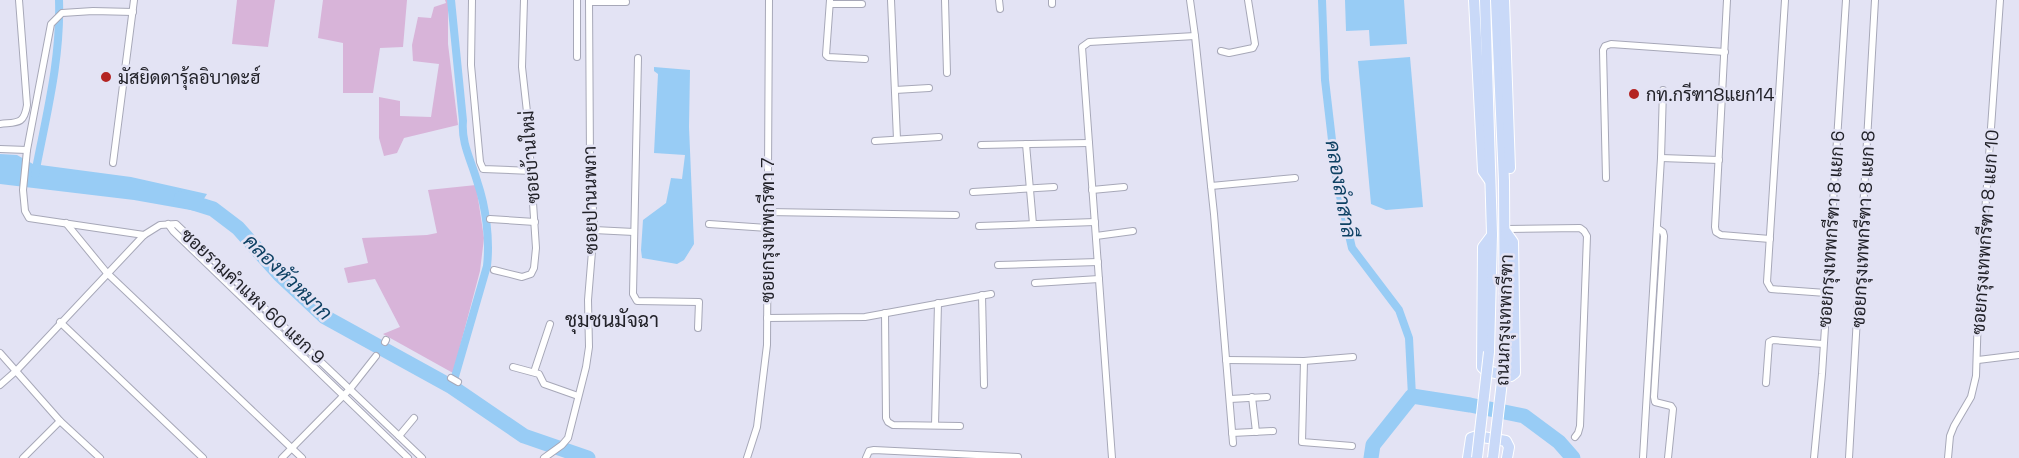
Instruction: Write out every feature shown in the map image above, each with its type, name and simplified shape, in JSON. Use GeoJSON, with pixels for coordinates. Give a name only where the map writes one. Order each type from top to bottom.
{"type":"FeatureCollection","features":[{"type":"Feature","properties":{"kind":"main road","name":"ถนนกรุงเทพกรีฑา"},"geometry":{"type":"LineString","coordinates":[[1474,0],[1483,171],[1490,182]]}},
{"type":"Feature","properties":{"kind":"main road","name":"ถนนกรุงเทพกรีฑา"},"geometry":{"type":"LineString","coordinates":[[1477,458],[1489,352],[1492,234],[1485,0]]}},
{"type":"Feature","properties":{"kind":"main road","name":"ถนนกรุงเทพกรีฑา"},"geometry":{"type":"LineString","coordinates":[[1493,458],[1505,356],[1506,230],[1496,0]]}},
{"type":"Feature","properties":{"kind":"main road","name":"ถนนกรุงเทพกรีฑา"},"geometry":{"type":"LineString","coordinates":[[1504,0],[1510,168],[1504,181]]}},
{"type":"Feature","properties":{"kind":"main road"},"geometry":{"type":"LineString","coordinates":[[1492,234],[1483,247],[1482,367],[1486,371],[1511,376],[1515,373],[1515,280],[1513,242],[1506,230]]}},
{"type":"Feature","properties":{"kind":"main road"},"geometry":{"type":"LineString","coordinates":[[1468,458],[1471,438],[1477,436],[1506,441],[1509,447],[1507,458]]}},
{"type":"Feature","properties":{"kind":"street"},"geometry":{"type":"LineString","coordinates":[[0,124],[19,122],[26,113],[19,0]]}},
{"type":"Feature","properties":{"kind":"street"},"geometry":{"type":"LineString","coordinates":[[114,163],[134,0]]}},
{"type":"Feature","properties":{"kind":"street"},"geometry":{"type":"LineString","coordinates":[[472,0],[471,64],[480,162],[483,169],[532,171]]}},
{"type":"Feature","properties":{"kind":"street","name":"ซอยบ้านใหม่"},"geometry":{"type":"LineString","coordinates":[[494,270],[522,277],[531,274],[534,267],[536,248],[532,171],[522,67],[524,0]]}},
{"type":"Feature","properties":{"kind":"street"},"geometry":{"type":"LineString","coordinates":[[577,57],[578,0]]}},
{"type":"Feature","properties":{"kind":"street","name":"ซอยกรุงเทพกรีฑา 7"},"geometry":{"type":"LineString","coordinates":[[747,458],[757,427],[767,345],[769,0]]}},
{"type":"Feature","properties":{"kind":"street"},"geometry":{"type":"LineString","coordinates":[[891,0],[897,140]]}},
{"type":"Feature","properties":{"kind":"street"},"geometry":{"type":"LineString","coordinates":[[945,0],[947,73]]}},
{"type":"Feature","properties":{"kind":"street"},"geometry":{"type":"LineString","coordinates":[[999,0],[1000,9]]}},
{"type":"Feature","properties":{"kind":"street"},"geometry":{"type":"LineString","coordinates":[[1190,0],[1211,186],[1233,442]]}},
{"type":"Feature","properties":{"kind":"street"},"geometry":{"type":"LineString","coordinates":[[1221,51],[1229,53],[1253,48],[1255,44],[1248,0]]}},
{"type":"Feature","properties":{"kind":"street"},"geometry":{"type":"LineString","coordinates":[[1727,0],[1715,227],[1716,232],[1720,235],[1770,239]]}},
{"type":"Feature","properties":{"kind":"street"},"geometry":{"type":"LineString","coordinates":[[1785,0],[1767,282],[1771,289],[1826,292]]}},
{"type":"Feature","properties":{"kind":"street","name":"ซอยกรุงเทพกรีฑา 8 แยก 6"},"geometry":{"type":"LineString","coordinates":[[1814,458],[1846,0]]}},
{"type":"Feature","properties":{"kind":"street","name":"ซอยกรุงเทพกรีฑา 8 แยก 8"},"geometry":{"type":"LineString","coordinates":[[1849,458],[1875,0]]}},
{"type":"Feature","properties":{"kind":"street","name":"ซอยกรุงเทพกรีฑา 8 แยก 10"},"geometry":{"type":"LineString","coordinates":[[1948,458],[1950,436],[1971,396],[1978,360],[1978,313],[2000,0]]}},
{"type":"Feature","properties":{"kind":"street"},"geometry":{"type":"LineString","coordinates":[[589,1],[626,2]]}},
{"type":"Feature","properties":{"kind":"street","name":"ซอยปานนพภา"},"geometry":{"type":"LineString","coordinates":[[545,457],[568,438],[589,347],[588,300],[594,230],[589,90],[589,1]]}},
{"type":"Feature","properties":{"kind":"street"},"geometry":{"type":"LineString","coordinates":[[862,4],[830,2],[826,55],[865,59]]}},
{"type":"Feature","properties":{"kind":"street"},"geometry":{"type":"LineString","coordinates":[[133,12],[62,13],[51,24],[27,153],[23,202],[29,218],[144,235]]}},
{"type":"Feature","properties":{"kind":"street"},"geometry":{"type":"LineString","coordinates":[[1112,458],[1082,47],[1089,42],[1195,36]]}},
{"type":"Feature","properties":{"kind":"street"},"geometry":{"type":"LineString","coordinates":[[1606,177],[1603,50],[1605,46],[1611,44],[1725,52]]}},
{"type":"Feature","properties":{"kind":"street"},"geometry":{"type":"LineString","coordinates":[[638,58],[634,298],[638,301],[699,302],[698,328]]}},
{"type":"Feature","properties":{"kind":"street"},"geometry":{"type":"LineString","coordinates":[[895,90],[929,88]]}},
{"type":"Feature","properties":{"kind":"street"},"geometry":{"type":"LineString","coordinates":[[1643,458],[1663,90]]}},
{"type":"Feature","properties":{"kind":"street"},"geometry":{"type":"LineString","coordinates":[[875,141],[939,136]]}},
{"type":"Feature","properties":{"kind":"street"},"geometry":{"type":"LineString","coordinates":[[981,146],[1089,143]]}},
{"type":"Feature","properties":{"kind":"street"},"geometry":{"type":"LineString","coordinates":[[1026,144],[1033,224]]}},
{"type":"Feature","properties":{"kind":"street"},"geometry":{"type":"LineString","coordinates":[[0,149],[27,153]]}},
{"type":"Feature","properties":{"kind":"street"},"geometry":{"type":"LineString","coordinates":[[1661,158],[1719,160]]}},
{"type":"Feature","properties":{"kind":"street"},"geometry":{"type":"LineString","coordinates":[[1211,186],[1295,177]]}},
{"type":"Feature","properties":{"kind":"street"},"geometry":{"type":"LineString","coordinates":[[973,192],[1054,188]]}},
{"type":"Feature","properties":{"kind":"street"},"geometry":{"type":"LineString","coordinates":[[1092,190],[1124,188]]}},
{"type":"Feature","properties":{"kind":"street"},"geometry":{"type":"LineString","coordinates":[[767,212],[956,215]]}},
{"type":"Feature","properties":{"kind":"street"},"geometry":{"type":"LineString","coordinates":[[490,219],[535,222]]}},
{"type":"Feature","properties":{"kind":"street"},"geometry":{"type":"LineString","coordinates":[[65,222],[107,273],[302,458]]}},
{"type":"Feature","properties":{"kind":"street"},"geometry":{"type":"LineString","coordinates":[[980,226],[1095,222]]}},
{"type":"Feature","properties":{"kind":"street"},"geometry":{"type":"LineString","coordinates":[[0,385],[16,371],[144,235],[153,228],[168,224]]}},
{"type":"Feature","properties":{"kind":"street","name":"ซอยรามคำแหง 60 แยก 9"},"geometry":{"type":"LineString","coordinates":[[168,224],[176,224],[422,458]]}},
{"type":"Feature","properties":{"kind":"street","name":"ซอยรามคำแหง 60 แยก 9"},"geometry":{"type":"LineString","coordinates":[[168,224],[408,458]]}},
{"type":"Feature","properties":{"kind":"street"},"geometry":{"type":"LineString","coordinates":[[709,224],[767,228]]}},
{"type":"Feature","properties":{"kind":"street"},"geometry":{"type":"LineString","coordinates":[[1506,230],[1580,228],[1587,236],[1580,426],[1575,437]]}},
{"type":"Feature","properties":{"kind":"street"},"geometry":{"type":"LineString","coordinates":[[1657,228],[1665,236],[1654,397],[1655,402],[1671,406],[1673,410],[1668,458]]}},
{"type":"Feature","properties":{"kind":"street"},"geometry":{"type":"LineString","coordinates":[[594,230],[634,232]]}},
{"type":"Feature","properties":{"kind":"street"},"geometry":{"type":"LineString","coordinates":[[1096,236],[1134,231]]}},
{"type":"Feature","properties":{"kind":"street"},"geometry":{"type":"LineString","coordinates":[[998,265],[1098,262]]}},
{"type":"Feature","properties":{"kind":"street"},"geometry":{"type":"LineString","coordinates":[[1035,283],[1099,279]]}},
{"type":"Feature","properties":{"kind":"street"},"geometry":{"type":"LineString","coordinates":[[767,318],[865,317],[991,294]]}},
{"type":"Feature","properties":{"kind":"street"},"geometry":{"type":"LineString","coordinates":[[982,295],[984,385]]}},
{"type":"Feature","properties":{"kind":"street"},"geometry":{"type":"LineString","coordinates":[[935,425],[938,303]]}},
{"type":"Feature","properties":{"kind":"street"},"geometry":{"type":"LineString","coordinates":[[885,313],[886,418],[888,423],[960,426]]}},
{"type":"Feature","properties":{"kind":"street"},"geometry":{"type":"LineString","coordinates":[[60,322],[203,458]]}},
{"type":"Feature","properties":{"kind":"street"},"geometry":{"type":"LineString","coordinates":[[534,372],[550,324]]}},
{"type":"Feature","properties":{"kind":"street"},"geometry":{"type":"LineString","coordinates":[[1766,383],[1769,342],[1773,340],[1823,344]]}},
{"type":"Feature","properties":{"kind":"street"},"geometry":{"type":"LineString","coordinates":[[0,353],[60,421],[100,458]]}},
{"type":"Feature","properties":{"kind":"street"},"geometry":{"type":"LineString","coordinates":[[282,458],[350,389],[376,356]]}},
{"type":"Feature","properties":{"kind":"street"},"geometry":{"type":"LineString","coordinates":[[1978,360],[2019,356]]}},
{"type":"Feature","properties":{"kind":"street"},"geometry":{"type":"LineString","coordinates":[[1226,360],[1304,361],[1353,357]]}},
{"type":"Feature","properties":{"kind":"street"},"geometry":{"type":"LineString","coordinates":[[1304,361],[1302,442],[1352,446]]}},
{"type":"Feature","properties":{"kind":"street"},"geometry":{"type":"LineString","coordinates":[[513,367],[534,372],[542,377],[544,384],[578,396]]}},
{"type":"Feature","properties":{"kind":"street"},"geometry":{"type":"LineString","coordinates":[[451,378],[458,382]]}},
{"type":"Feature","properties":{"kind":"street"},"geometry":{"type":"LineString","coordinates":[[1230,399],[1267,396]]}},
{"type":"Feature","properties":{"kind":"street"},"geometry":{"type":"LineString","coordinates":[[1252,397],[1256,432]]}},
{"type":"Feature","properties":{"kind":"street"},"geometry":{"type":"LineString","coordinates":[[399,436],[414,418]]}},
{"type":"Feature","properties":{"kind":"street"},"geometry":{"type":"LineString","coordinates":[[23,458],[60,421]]}},
{"type":"Feature","properties":{"kind":"street"},"geometry":{"type":"LineString","coordinates":[[1232,434],[1273,431]]}},
{"type":"Feature","properties":{"kind":"street"},"geometry":{"type":"LineString","coordinates":[[866,458],[869,451],[874,450],[1018,457]]}},
{"type":"Feature","properties":{"kind":"shaded area"},"geometry":{"type":"Polygon","coordinates":[[[237,0],[275,0],[268,47],[232,44],[237,0]]]}},
{"type":"Feature","properties":{"kind":"shaded area"},"geometry":{"type":"Polygon","coordinates":[[[323,0],[407,0],[403,47],[380,48],[373,93],[343,93],[343,43],[318,38],[323,0]]]}},
{"type":"Feature","properties":{"kind":"shaded area"},"geometry":{"type":"Polygon","coordinates":[[[445,0],[448,0],[448,44],[458,125],[404,138],[397,153],[384,156],[379,138],[379,97],[400,101],[400,116],[431,117],[439,64],[413,61],[412,45],[418,17],[431,18],[434,7],[446,3],[445,0]]]}},
{"type":"Feature","properties":{"kind":"shaded area"},"geometry":{"type":"Polygon","coordinates":[[[476,185],[484,238],[480,271],[453,373],[383,334],[400,327],[375,279],[348,283],[344,268],[368,263],[362,238],[437,233],[428,190],[476,185]]]}},
{"type":"Feature","properties":{"kind":"water"},"geometry":{"type":"Polygon","coordinates":[[[1345,0],[1404,0],[1407,44],[1370,46],[1369,30],[1346,31],[1345,0]]]}},
{"type":"Feature","properties":{"kind":"water"},"geometry":{"type":"Polygon","coordinates":[[[1410,57],[1423,207],[1386,210],[1371,204],[1358,61],[1410,57]]]}},
{"type":"Feature","properties":{"kind":"water"},"geometry":{"type":"Polygon","coordinates":[[[654,67],[690,70],[689,127],[694,244],[684,260],[677,264],[642,258],[641,250],[643,220],[666,203],[671,178],[682,179],[685,155],[654,153],[658,74],[654,71],[654,67]]]}},
{"type":"Feature","properties":{"kind":"water"},"geometry":{"type":"Polygon","coordinates":[[[0,154],[17,155],[33,164],[131,177],[207,194],[196,211],[134,200],[0,184],[0,154]]]}},
{"type":"Feature","properties":{"kind":"waterway"},"geometry":{"type":"LineString","coordinates":[[35,174],[55,66],[59,0]]}},
{"type":"Feature","properties":{"kind":"waterway"},"geometry":{"type":"LineString","coordinates":[[451,0],[464,137],[483,201],[488,245],[487,266],[452,387]]}},
{"type":"Feature","properties":{"kind":"waterway","name":"คลองลำสาลี"},"geometry":{"type":"LineString","coordinates":[[1322,0],[1325,80],[1337,183],[1352,248],[1399,310],[1409,338],[1412,396]]}},
{"type":"Feature","properties":{"kind":"waterway","name":"คลองหัวหมาก"},"geometry":{"type":"LineString","coordinates":[[181,199],[213,209],[238,228],[280,275],[325,317],[452,387],[524,436],[588,458]]}},
{"type":"Feature","properties":{"kind":"waterway","name":"คลองหัวหมาก"},"geometry":{"type":"LineString","coordinates":[[1371,458],[1373,445],[1412,396],[1524,416],[1559,442],[1573,458]]}},
{"type":"Feature","properties":{"kind":"place","name":"มัสยิดดารุ้ลอิบาดะฮ์"},"geometry":{"type":"Point","coordinates":[106,77]}},
{"type":"Feature","properties":{"kind":"place","name":"กท.กรีฑา8แยก14"},"geometry":{"type":"Point","coordinates":[1634,94]}},
{"type":"Feature","properties":{"kind":"district","name":"ชุมชนมัจฉา"},"geometry":{"type":"Point","coordinates":[612,320]}}]}
